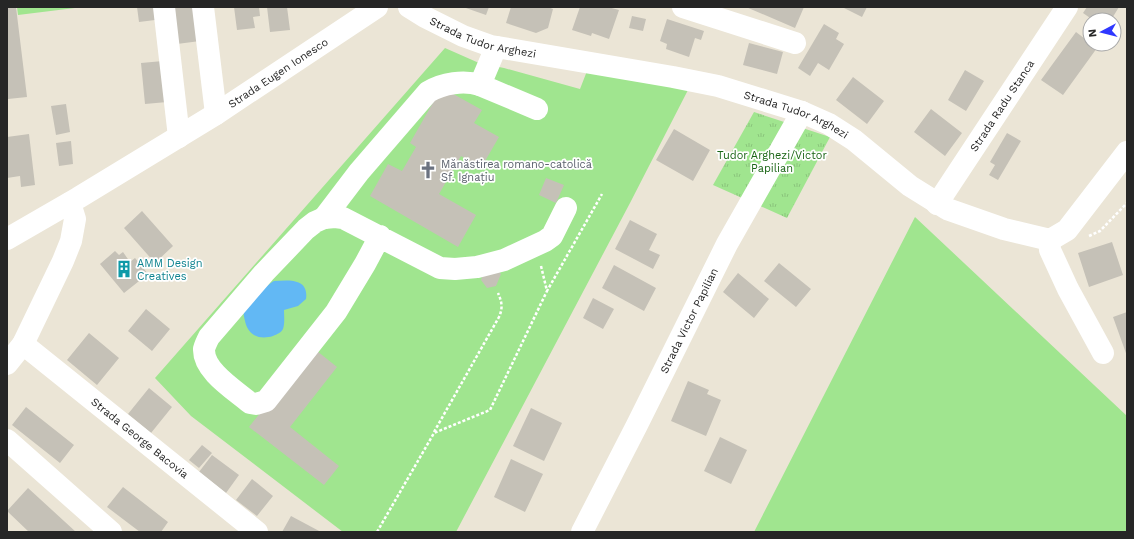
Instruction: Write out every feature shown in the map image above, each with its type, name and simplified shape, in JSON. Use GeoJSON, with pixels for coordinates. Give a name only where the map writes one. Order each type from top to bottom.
{"type":"FeatureCollection","features":[{"type":"Feature","properties":{"kind":"street"},"geometry":{"type":"LineString","coordinates":[[164,7],[179,136]]}},
{"type":"Feature","properties":{"kind":"street"},"geometry":{"type":"LineString","coordinates":[[203,7],[216,114]]}},
{"type":"Feature","properties":{"kind":"street","name":"Strada Eugen Ionesco"},"geometry":{"type":"LineString","coordinates":[[7,239],[70,203],[216,114],[377,7]]}},
{"type":"Feature","properties":{"kind":"street","name":"Strada Tudor Arghezi"},"geometry":{"type":"LineString","coordinates":[[409,7],[425,17],[463,36],[496,47],[718,86],[802,112],[829,124],[854,140],[910,186],[937,204],[966,217],[1004,229],[1049,239]]}},
{"type":"Feature","properties":{"kind":"street"},"geometry":{"type":"LineString","coordinates":[[683,7],[795,43]]}},
{"type":"Feature","properties":{"kind":"street","name":"Strada Radu Stanca"},"geometry":{"type":"LineString","coordinates":[[937,204],[1067,7]]}},
{"type":"Feature","properties":{"kind":"street"},"geometry":{"type":"LineString","coordinates":[[480,85],[496,47]]}},
{"type":"Feature","properties":{"kind":"street"},"geometry":{"type":"LineString","coordinates":[[324,218],[359,172],[428,92],[434,89],[459,83],[472,83],[537,109]]}},
{"type":"Feature","properties":{"kind":"street","name":"Strada Victor Papilian"},"geometry":{"type":"LineString","coordinates":[[582,532],[727,244],[802,112]]}},
{"type":"Feature","properties":{"kind":"street"},"geometry":{"type":"LineString","coordinates":[[1103,353],[1068,289],[1050,250],[1049,239],[1067,230],[1127,152]]}},
{"type":"Feature","properties":{"kind":"street"},"geometry":{"type":"LineString","coordinates":[[7,364],[23,344],[71,241],[75,219],[70,203]]}},
{"type":"Feature","properties":{"kind":"street"},"geometry":{"type":"LineString","coordinates":[[380,236],[336,312],[266,401],[256,404],[250,403],[218,376],[209,365],[205,356],[204,348],[209,337],[264,273],[306,229],[315,222],[324,218],[343,218],[380,236],[440,268],[456,269],[477,267],[504,260],[545,242],[552,236],[566,208]]}},
{"type":"Feature","properties":{"kind":"street","name":"Strada George Bacovia"},"geometry":{"type":"LineString","coordinates":[[23,344],[257,532]]}},
{"type":"Feature","properties":{"kind":"street"},"geometry":{"type":"LineString","coordinates":[[7,440],[110,532]]}},
{"type":"Feature","properties":{"kind":"path"},"geometry":{"type":"LineString","coordinates":[[434,432],[490,410],[547,291]]}},
{"type":"Feature","properties":{"kind":"path"},"geometry":{"type":"LineString","coordinates":[[377,532],[502,312],[502,306],[498,293]]}},
{"type":"Feature","properties":{"kind":"green space"},"geometry":{"type":"Polygon","coordinates":[[[17,7],[83,7],[18,15],[17,7]]]}},
{"type":"Feature","properties":{"kind":"green space"},"geometry":{"type":"Polygon","coordinates":[[[445,48],[479,63],[504,68],[580,89],[587,71],[688,90],[456,532],[343,532],[191,416],[155,378],[445,48]]]}},
{"type":"Feature","properties":{"kind":"green space","name":"Tudor Arghezi/Victor Papilian"},"geometry":{"type":"Polygon","coordinates":[[[754,112],[830,137],[787,218],[713,185],[754,112]]]}},
{"type":"Feature","properties":{"kind":"green space"},"geometry":{"type":"Polygon","coordinates":[[[915,217],[1127,416],[1127,532],[754,532],[915,217]]]}},
{"type":"Feature","properties":{"kind":"water"},"geometry":{"type":"Polygon","coordinates":[[[286,280],[301,284],[306,292],[306,299],[298,306],[284,310],[284,327],[280,332],[268,337],[255,336],[247,326],[244,309],[253,298],[274,281],[286,280]]]}},
{"type":"Feature","properties":{"kind":"building"},"geometry":{"type":"Polygon","coordinates":[[[7,7],[16,7],[27,97],[8,99],[7,7]]]}},
{"type":"Feature","properties":{"kind":"building"},"geometry":{"type":"Polygon","coordinates":[[[137,7],[154,7],[155,20],[139,22],[137,7]]]}},
{"type":"Feature","properties":{"kind":"building"},"geometry":{"type":"Polygon","coordinates":[[[168,7],[196,7],[200,41],[177,44],[168,7]]]}},
{"type":"Feature","properties":{"kind":"building"},"geometry":{"type":"Polygon","coordinates":[[[234,7],[259,7],[260,16],[253,17],[255,28],[237,30],[234,7]]]}},
{"type":"Feature","properties":{"kind":"building"},"geometry":{"type":"Polygon","coordinates":[[[267,7],[287,7],[290,30],[270,32],[267,7]]]}},
{"type":"Feature","properties":{"kind":"building"},"geometry":{"type":"Polygon","coordinates":[[[463,7],[489,7],[486,15],[463,7]]]}},
{"type":"Feature","properties":{"kind":"building"},"geometry":{"type":"Polygon","coordinates":[[[511,7],[548,7],[553,9],[548,28],[536,33],[506,23],[511,7]]]}},
{"type":"Feature","properties":{"kind":"building"},"geometry":{"type":"Polygon","coordinates":[[[580,7],[608,7],[619,10],[609,39],[592,33],[591,36],[572,30],[580,7]]]}},
{"type":"Feature","properties":{"kind":"building"},"geometry":{"type":"Polygon","coordinates":[[[746,7],[804,7],[795,28],[746,7]]]}},
{"type":"Feature","properties":{"kind":"building"},"geometry":{"type":"Polygon","coordinates":[[[842,7],[867,7],[862,17],[842,7]]]}},
{"type":"Feature","properties":{"kind":"building"},"geometry":{"type":"Polygon","coordinates":[[[1087,7],[1119,7],[1116,12],[1084,12],[1087,7]]]}},
{"type":"Feature","properties":{"kind":"building"},"geometry":{"type":"Polygon","coordinates":[[[632,16],[646,19],[643,31],[629,28],[632,16]]]}},
{"type":"Feature","properties":{"kind":"building"},"geometry":{"type":"Polygon","coordinates":[[[667,19],[704,31],[701,40],[695,38],[689,57],[666,49],[667,44],[660,41],[667,19]]]}},
{"type":"Feature","properties":{"kind":"building"},"geometry":{"type":"Polygon","coordinates":[[[824,24],[839,33],[836,39],[844,44],[829,70],[818,63],[810,76],[798,68],[824,24]]]}},
{"type":"Feature","properties":{"kind":"building"},"geometry":{"type":"Polygon","coordinates":[[[1076,32],[1082,37],[1082,52],[1094,52],[1063,95],[1041,80],[1076,32]]]}},
{"type":"Feature","properties":{"kind":"building"},"geometry":{"type":"Polygon","coordinates":[[[749,43],[783,52],[777,74],[743,65],[749,43]]]}},
{"type":"Feature","properties":{"kind":"building"},"geometry":{"type":"Polygon","coordinates":[[[163,61],[167,102],[145,104],[141,63],[163,61]]]}},
{"type":"Feature","properties":{"kind":"building"},"geometry":{"type":"Polygon","coordinates":[[[965,70],[984,81],[966,111],[948,100],[965,70]]]}},
{"type":"Feature","properties":{"kind":"building"},"geometry":{"type":"Polygon","coordinates":[[[853,77],[884,101],[867,124],[836,100],[853,77]]]}},
{"type":"Feature","properties":{"kind":"building","name":"Mănăstirea romano-catolică Sf. Ignațiu"},"geometry":{"type":"Polygon","coordinates":[[[448,91],[482,110],[474,123],[499,137],[481,168],[461,156],[439,194],[476,215],[458,247],[370,196],[388,164],[402,171],[416,147],[410,143],[439,92],[448,91]]]}},
{"type":"Feature","properties":{"kind":"building"},"geometry":{"type":"Polygon","coordinates":[[[66,104],[70,132],[56,135],[51,106],[66,104]]]}},
{"type":"Feature","properties":{"kind":"building"},"geometry":{"type":"Polygon","coordinates":[[[931,109],[962,133],[945,156],[914,132],[931,109]]]}},
{"type":"Feature","properties":{"kind":"building"},"geometry":{"type":"Polygon","coordinates":[[[674,129],[710,150],[693,181],[656,160],[674,129]]]}},
{"type":"Feature","properties":{"kind":"building"},"geometry":{"type":"Polygon","coordinates":[[[1007,133],[1021,141],[998,180],[989,175],[995,165],[990,162],[1007,133]]]}},
{"type":"Feature","properties":{"kind":"building"},"geometry":{"type":"Polygon","coordinates":[[[29,134],[35,185],[21,187],[20,176],[7,178],[7,137],[29,134]]]}},
{"type":"Feature","properties":{"kind":"building"},"geometry":{"type":"Polygon","coordinates":[[[71,141],[73,164],[59,166],[56,143],[71,141]]]}},
{"type":"Feature","properties":{"kind":"building"},"geometry":{"type":"Polygon","coordinates":[[[546,178],[564,185],[556,203],[539,195],[546,178]]]}},
{"type":"Feature","properties":{"kind":"building"},"geometry":{"type":"Polygon","coordinates":[[[142,211],[173,246],[155,263],[124,228],[142,211]]]}},
{"type":"Feature","properties":{"kind":"building"},"geometry":{"type":"Polygon","coordinates":[[[630,220],[657,234],[649,250],[660,255],[653,269],[615,249],[630,220]]]}},
{"type":"Feature","properties":{"kind":"building"},"geometry":{"type":"Polygon","coordinates":[[[1112,242],[1123,275],[1089,287],[1078,253],[1112,242]]]}},
{"type":"Feature","properties":{"kind":"building","name":"AMM Design Creatives"},"geometry":{"type":"Polygon","coordinates":[[[115,251],[119,255],[123,252],[130,262],[135,258],[148,274],[124,293],[100,264],[115,251]]]}},
{"type":"Feature","properties":{"kind":"building"},"geometry":{"type":"Polygon","coordinates":[[[779,263],[811,289],[796,307],[764,281],[779,263]]]}},
{"type":"Feature","properties":{"kind":"building"},"geometry":{"type":"Polygon","coordinates":[[[614,265],[656,288],[644,311],[602,288],[614,265]]]}},
{"type":"Feature","properties":{"kind":"building"},"geometry":{"type":"Polygon","coordinates":[[[495,267],[501,274],[496,286],[487,288],[481,280],[485,269],[495,267]]]}},
{"type":"Feature","properties":{"kind":"building"},"geometry":{"type":"Polygon","coordinates":[[[738,273],[769,299],[754,318],[723,292],[738,273]]]}},
{"type":"Feature","properties":{"kind":"building"},"geometry":{"type":"Polygon","coordinates":[[[593,298],[614,309],[603,329],[583,318],[593,298]]]}},
{"type":"Feature","properties":{"kind":"building"},"geometry":{"type":"Polygon","coordinates":[[[146,309],[170,329],[152,351],[128,331],[146,309]]]}},
{"type":"Feature","properties":{"kind":"building"},"geometry":{"type":"Polygon","coordinates":[[[1127,312],[1127,356],[1113,317],[1127,312]]]}},
{"type":"Feature","properties":{"kind":"building"},"geometry":{"type":"Polygon","coordinates":[[[89,333],[119,358],[97,385],[67,360],[89,333]]]}},
{"type":"Feature","properties":{"kind":"building"},"geometry":{"type":"Polygon","coordinates":[[[312,347],[337,367],[290,427],[339,466],[324,485],[249,427],[312,347]]]}},
{"type":"Feature","properties":{"kind":"building"},"geometry":{"type":"Polygon","coordinates":[[[688,381],[709,390],[707,394],[721,400],[706,436],[671,421],[688,381]]]}},
{"type":"Feature","properties":{"kind":"building"},"geometry":{"type":"Polygon","coordinates":[[[149,388],[172,407],[151,433],[128,414],[149,388]]]}},
{"type":"Feature","properties":{"kind":"building"},"geometry":{"type":"Polygon","coordinates":[[[26,407],[74,445],[60,463],[12,425],[26,407]]]}},
{"type":"Feature","properties":{"kind":"building"},"geometry":{"type":"Polygon","coordinates":[[[531,408],[562,423],[544,461],[513,446],[531,408]]]}},
{"type":"Feature","properties":{"kind":"building"},"geometry":{"type":"Polygon","coordinates":[[[720,437],[747,450],[731,484],[704,471],[720,437]]]}},
{"type":"Feature","properties":{"kind":"building"},"geometry":{"type":"Polygon","coordinates":[[[202,445],[212,453],[199,468],[189,460],[202,445]]]}},
{"type":"Feature","properties":{"kind":"building"},"geometry":{"type":"Polygon","coordinates":[[[212,455],[239,475],[226,493],[199,472],[212,455]]]}},
{"type":"Feature","properties":{"kind":"building"},"geometry":{"type":"Polygon","coordinates":[[[511,459],[543,474],[525,512],[494,497],[511,459]]]}},
{"type":"Feature","properties":{"kind":"building"},"geometry":{"type":"Polygon","coordinates":[[[252,479],[273,496],[257,516],[236,500],[252,479]]]}},
{"type":"Feature","properties":{"kind":"building"},"geometry":{"type":"Polygon","coordinates":[[[123,487],[168,522],[161,532],[140,532],[107,507],[123,487]]]}},
{"type":"Feature","properties":{"kind":"building"},"geometry":{"type":"Polygon","coordinates":[[[28,488],[76,532],[29,532],[7,511],[28,488]]]}},
{"type":"Feature","properties":{"kind":"building"},"geometry":{"type":"Polygon","coordinates":[[[291,516],[321,532],[282,532],[291,516]]]}},
{"type":"Feature","properties":{"kind":"place","name":"Mănăstirea romano-catolică Sf. Ignațiu"},"geometry":{"type":"Point","coordinates":[428,170]}},
{"type":"Feature","properties":{"kind":"place","name":"AMM Design Creatives"},"geometry":{"type":"Point","coordinates":[124,269]}}]}
